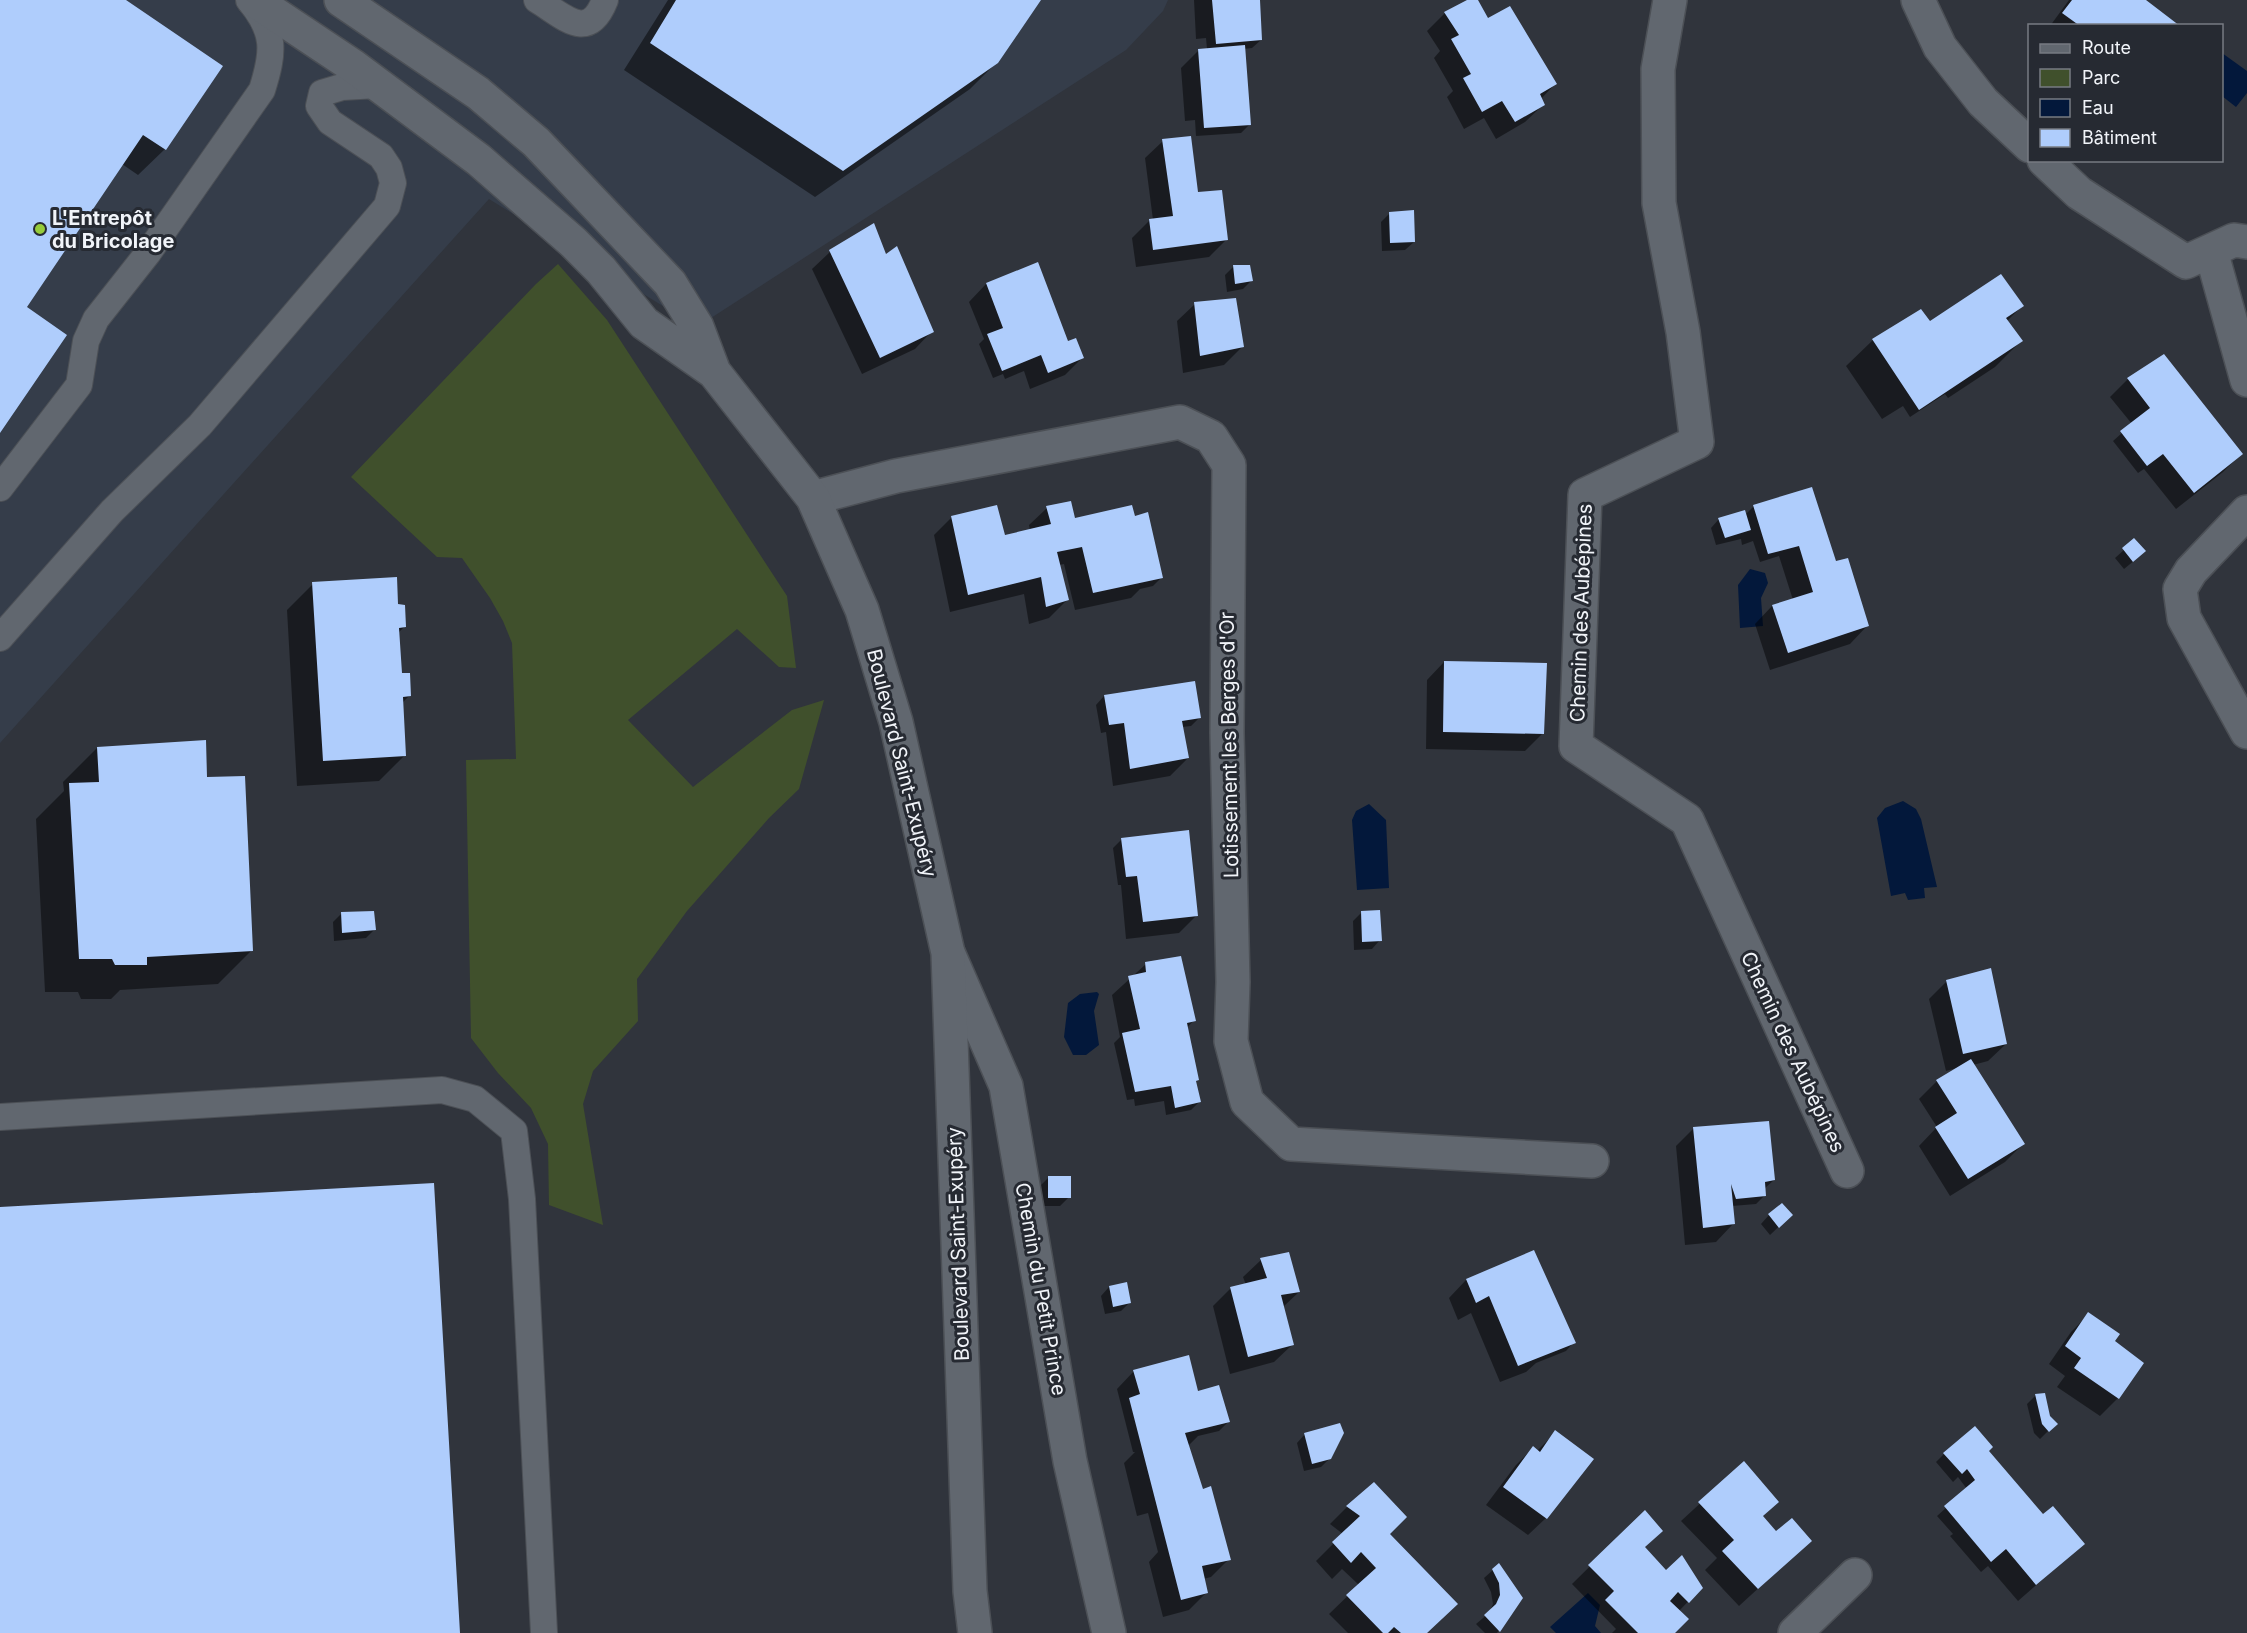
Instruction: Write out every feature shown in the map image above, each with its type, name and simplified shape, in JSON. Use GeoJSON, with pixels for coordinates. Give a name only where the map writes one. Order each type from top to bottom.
{"type":"FeatureCollection","features":[{"type":"Feature","properties":{"kind":"street"},"geometry":{"type":"LineString","coordinates":[[254,0],[354,66],[479,160],[528,201],[601,270],[645,323],[714,372]]}},
{"type":"Feature","properties":{"kind":"street","name":"Chemin des Aubépines"},"geometry":{"type":"LineString","coordinates":[[1670,0],[1658,69],[1659,203],[1683,332],[1697,442],[1585,495],[1576,746],[1687,819],[1847,1171]]}},
{"type":"Feature","properties":{"kind":"street"},"geometry":{"type":"LineString","coordinates":[[1918,0],[1940,47],[1983,102],[2028,144]]}},
{"type":"Feature","properties":{"kind":"street"},"geometry":{"type":"LineString","coordinates":[[295,27],[357,4]]}},
{"type":"Feature","properties":{"kind":"street","name":"Boulevard Saint-Exupéry"},"geometry":{"type":"LineString","coordinates":[[357,4],[478,93],[536,142],[670,283],[697,327],[714,372],[813,498],[862,610],[896,722],[948,953],[970,1591],[975,1633]]}},
{"type":"Feature","properties":{"kind":"street"},"geometry":{"type":"LineString","coordinates":[[2046,162],[2079,193],[2186,262],[2234,240],[2247,242]]}},
{"type":"Feature","properties":{"kind":"street"},"geometry":{"type":"LineString","coordinates":[[2211,251],[2247,380]]}},
{"type":"Feature","properties":{"kind":"street","name":"Lotissement les Berges d'Or"},"geometry":{"type":"LineString","coordinates":[[813,498],[896,476],[1180,422],[1211,437],[1229,465],[1227,734],[1233,982],[1232,1041],[1247,1102],[1291,1144],[1592,1161]]}},
{"type":"Feature","properties":{"kind":"street"},"geometry":{"type":"LineString","coordinates":[[2247,512],[2191,571],[2180,589],[2184,618],[2247,732]]}},
{"type":"Feature","properties":{"kind":"street","name":"Chemin du Petit Prince"},"geometry":{"type":"LineString","coordinates":[[948,953],[1006,1086],[1070,1461],[1109,1633]]}},
{"type":"Feature","properties":{"kind":"street"},"geometry":{"type":"LineString","coordinates":[[1795,1633],[1856,1575]]}},
{"type":"Feature","properties":{"kind":"street","name":"Boulevard Saint-Exupéry"},"geometry":{"type":"LineString","coordinates":[[965,1633],[970,1591]]}},
{"type":"Feature","properties":{"kind":"lane"},"geometry":{"type":"LineString","coordinates":[[0,488],[79,385],[86,341],[96,319],[148,253],[262,90],[269,65],[271,42],[262,15],[249,0]]}},
{"type":"Feature","properties":{"kind":"lane"},"geometry":{"type":"LineString","coordinates":[[537,0],[580,24],[588,24],[599,16],[605,0]]}},
{"type":"Feature","properties":{"kind":"lane"},"geometry":{"type":"LineString","coordinates":[[269,65],[295,27]]}},
{"type":"Feature","properties":{"kind":"lane"},"geometry":{"type":"LineString","coordinates":[[0,638],[112,511],[200,425],[387,206],[393,183],[389,168],[381,156],[330,122],[319,106],[322,93],[330,89],[377,85]]}},
{"type":"Feature","properties":{"kind":"lane"},"geometry":{"type":"LineString","coordinates":[[0,1117],[442,1089],[475,1099],[514,1131],[522,1199],[544,1633]]}},
{"type":"Feature","properties":{"kind":"shaded area"},"geometry":{"type":"Polygon","coordinates":[[[0,0],[1168,0],[1163,11],[1126,50],[697,327],[489,199],[0,743],[0,0]]]}},
{"type":"Feature","properties":{"kind":"green space"},"geometry":{"type":"Polygon","coordinates":[[[558,264],[607,320],[787,596],[796,668],[779,667],[737,629],[628,720],[693,787],[792,710],[824,700],[799,789],[769,818],[687,911],[637,979],[638,1021],[593,1071],[583,1104],[603,1225],[549,1205],[548,1144],[531,1108],[498,1073],[471,1038],[466,760],[516,759],[512,643],[490,598],[462,558],[437,557],[351,477],[536,284],[558,264]]]}},
{"type":"Feature","properties":{"kind":"water"},"geometry":{"type":"Polygon","coordinates":[[[2223,54],[2247,71],[2247,93],[2236,107],[2223,97],[2223,54]]]}},
{"type":"Feature","properties":{"kind":"water"},"geometry":{"type":"Polygon","coordinates":[[[1750,569],[1765,573],[1768,583],[1761,598],[1763,626],[1740,628],[1738,585],[1750,569]]]}},
{"type":"Feature","properties":{"kind":"water"},"geometry":{"type":"Polygon","coordinates":[[[1903,801],[1916,809],[1921,819],[1937,887],[1924,888],[1925,898],[1908,900],[1905,893],[1891,896],[1877,818],[1885,808],[1903,801]]]}},
{"type":"Feature","properties":{"kind":"water"},"geometry":{"type":"Polygon","coordinates":[[[1369,804],[1386,820],[1389,888],[1357,890],[1352,820],[1356,811],[1369,804]]]}},
{"type":"Feature","properties":{"kind":"water"},"geometry":{"type":"Polygon","coordinates":[[[1097,992],[1099,994],[1094,1011],[1099,1045],[1086,1055],[1073,1055],[1064,1037],[1068,1003],[1080,994],[1097,992]]]}},
{"type":"Feature","properties":{"kind":"water"},"geometry":{"type":"Polygon","coordinates":[[[1588,1593],[1600,1605],[1595,1626],[1601,1633],[1556,1633],[1550,1627],[1588,1593]]]}},
{"type":"Feature","properties":{"kind":"building","name":"L'Entrepôt du Bricolage"},"geometry":{"type":"Polygon","coordinates":[[[0,0],[126,0],[223,66],[166,150],[143,135],[27,307],[67,335],[0,433],[0,0]]]}},
{"type":"Feature","properties":{"kind":"building"},"geometry":{"type":"Polygon","coordinates":[[[676,0],[1041,0],[998,63],[843,171],[650,43],[676,0]]]}},
{"type":"Feature","properties":{"kind":"building"},"geometry":{"type":"Polygon","coordinates":[[[1212,0],[1260,0],[1262,40],[1216,44],[1212,0]]]}},
{"type":"Feature","properties":{"kind":"building"},"geometry":{"type":"Polygon","coordinates":[[[1467,0],[1478,0],[1488,18],[1510,6],[1557,84],[1540,94],[1545,105],[1515,122],[1502,101],[1482,112],[1463,78],[1471,74],[1451,39],[1459,35],[1444,12],[1467,0]]]}},
{"type":"Feature","properties":{"kind":"building"},"geometry":{"type":"Polygon","coordinates":[[[2072,0],[2146,0],[2177,24],[2077,24],[2062,13],[2072,0]]]}},
{"type":"Feature","properties":{"kind":"building"},"geometry":{"type":"Polygon","coordinates":[[[1245,45],[1251,125],[1204,128],[1198,49],[1245,45]]]}},
{"type":"Feature","properties":{"kind":"building"},"geometry":{"type":"Polygon","coordinates":[[[1191,136],[1198,192],[1222,190],[1228,240],[1153,250],[1149,219],[1173,216],[1162,139],[1191,136]]]}},
{"type":"Feature","properties":{"kind":"building"},"geometry":{"type":"Polygon","coordinates":[[[1414,210],[1415,242],[1390,243],[1389,212],[1414,210]]]}},
{"type":"Feature","properties":{"kind":"building"},"geometry":{"type":"Polygon","coordinates":[[[874,223],[886,254],[897,246],[934,332],[880,358],[829,250],[874,223]]]}},
{"type":"Feature","properties":{"kind":"building"},"geometry":{"type":"Polygon","coordinates":[[[1038,262],[1068,341],[1076,338],[1084,358],[1048,373],[1041,355],[1002,371],[987,334],[1003,328],[986,283],[1038,262]]]}},
{"type":"Feature","properties":{"kind":"building"},"geometry":{"type":"Polygon","coordinates":[[[1233,265],[1250,265],[1253,281],[1235,284],[1233,265]]]}},
{"type":"Feature","properties":{"kind":"building"},"geometry":{"type":"Polygon","coordinates":[[[2001,274],[2024,306],[2006,318],[2023,341],[1919,410],[1872,339],[1921,309],[1930,321],[2001,274]]]}},
{"type":"Feature","properties":{"kind":"building"},"geometry":{"type":"Polygon","coordinates":[[[1236,298],[1244,347],[1200,356],[1194,302],[1236,298]]]}},
{"type":"Feature","properties":{"kind":"building"},"geometry":{"type":"Polygon","coordinates":[[[2164,354],[2243,454],[2194,493],[2163,454],[2147,466],[2120,431],[2150,408],[2127,378],[2164,354]]]}},
{"type":"Feature","properties":{"kind":"building"},"geometry":{"type":"Polygon","coordinates":[[[1812,487],[1836,561],[1848,558],[1869,626],[1788,653],[1772,605],[1813,592],[1799,546],[1768,554],[1753,505],[1812,487]]]}},
{"type":"Feature","properties":{"kind":"building"},"geometry":{"type":"Polygon","coordinates":[[[1071,501],[1075,518],[1132,505],[1135,516],[1148,512],[1163,578],[1093,593],[1082,547],[1057,552],[1069,600],[1046,607],[1041,577],[968,595],[951,516],[997,505],[1005,535],[1051,524],[1046,506],[1071,501]]]}},
{"type":"Feature","properties":{"kind":"building"},"geometry":{"type":"Polygon","coordinates":[[[1745,510],[1751,530],[1725,538],[1718,518],[1745,510]]]}},
{"type":"Feature","properties":{"kind":"building"},"geometry":{"type":"Polygon","coordinates":[[[2134,538],[2146,551],[2133,562],[2122,548],[2134,538]]]}},
{"type":"Feature","properties":{"kind":"building"},"geometry":{"type":"Polygon","coordinates":[[[397,577],[398,604],[405,605],[406,627],[399,628],[402,673],[410,673],[411,696],[403,697],[406,756],[323,761],[312,582],[397,577]]]}},
{"type":"Feature","properties":{"kind":"building"},"geometry":{"type":"Polygon","coordinates":[[[1444,661],[1547,663],[1544,734],[1443,732],[1444,661]]]}},
{"type":"Feature","properties":{"kind":"building"},"geometry":{"type":"Polygon","coordinates":[[[1195,681],[1201,718],[1182,721],[1189,758],[1130,769],[1124,723],[1109,725],[1104,695],[1195,681]]]}},
{"type":"Feature","properties":{"kind":"building"},"geometry":{"type":"Polygon","coordinates":[[[206,740],[207,777],[245,776],[253,951],[147,957],[147,965],[115,965],[112,959],[79,959],[69,783],[99,782],[97,747],[206,740]]]}},
{"type":"Feature","properties":{"kind":"building"},"geometry":{"type":"Polygon","coordinates":[[[1189,830],[1198,916],[1143,922],[1137,876],[1126,877],[1121,838],[1189,830]]]}},
{"type":"Feature","properties":{"kind":"building"},"geometry":{"type":"Polygon","coordinates":[[[1380,910],[1382,941],[1362,942],[1361,911],[1380,910]]]}},
{"type":"Feature","properties":{"kind":"building"},"geometry":{"type":"Polygon","coordinates":[[[374,911],[376,930],[342,933],[341,912],[374,911]]]}},
{"type":"Feature","properties":{"kind":"building"},"geometry":{"type":"Polygon","coordinates":[[[1181,956],[1196,1021],[1187,1023],[1199,1080],[1196,1081],[1201,1102],[1175,1108],[1171,1086],[1135,1092],[1122,1033],[1140,1029],[1128,976],[1146,972],[1145,962],[1181,956]]]}},
{"type":"Feature","properties":{"kind":"building"},"geometry":{"type":"Polygon","coordinates":[[[1991,968],[2007,1044],[1963,1054],[1946,980],[1991,968]]]}},
{"type":"Feature","properties":{"kind":"building"},"geometry":{"type":"Polygon","coordinates":[[[1971,1059],[2025,1144],[1968,1179],[1935,1127],[1957,1113],[1936,1080],[1971,1059]]]}},
{"type":"Feature","properties":{"kind":"building"},"geometry":{"type":"Polygon","coordinates":[[[1769,1121],[1775,1180],[1765,1182],[1766,1196],[1736,1199],[1731,1184],[1735,1224],[1703,1228],[1693,1127],[1769,1121]]]}},
{"type":"Feature","properties":{"kind":"building"},"geometry":{"type":"Polygon","coordinates":[[[1048,1176],[1071,1176],[1071,1198],[1048,1198],[1048,1176]]]}},
{"type":"Feature","properties":{"kind":"building"},"geometry":{"type":"Polygon","coordinates":[[[434,1183],[460,1633],[0,1633],[0,1207],[434,1183]]]}},
{"type":"Feature","properties":{"kind":"building"},"geometry":{"type":"Polygon","coordinates":[[[1782,1203],[1793,1215],[1779,1228],[1768,1214],[1782,1203]]]}},
{"type":"Feature","properties":{"kind":"building"},"geometry":{"type":"Polygon","coordinates":[[[1534,1250],[1576,1343],[1518,1366],[1489,1296],[1476,1303],[1466,1279],[1534,1250]]]}},
{"type":"Feature","properties":{"kind":"building"},"geometry":{"type":"Polygon","coordinates":[[[1289,1252],[1300,1292],[1281,1295],[1294,1345],[1248,1357],[1230,1287],[1267,1278],[1260,1258],[1289,1252]]]}},
{"type":"Feature","properties":{"kind":"building"},"geometry":{"type":"Polygon","coordinates":[[[1127,1282],[1131,1303],[1113,1307],[1109,1286],[1127,1282]]]}},
{"type":"Feature","properties":{"kind":"building"},"geometry":{"type":"Polygon","coordinates":[[[2088,1312],[2120,1334],[2115,1341],[2144,1363],[2119,1399],[2074,1368],[2081,1358],[2065,1346],[2088,1312]]]}},
{"type":"Feature","properties":{"kind":"building"},"geometry":{"type":"Polygon","coordinates":[[[1189,1355],[1198,1391],[1219,1385],[1230,1422],[1185,1433],[1203,1489],[1211,1486],[1231,1560],[1202,1566],[1208,1593],[1181,1600],[1129,1398],[1140,1394],[1133,1370],[1189,1355]]]}},
{"type":"Feature","properties":{"kind":"building"},"geometry":{"type":"Polygon","coordinates":[[[2045,1393],[2050,1416],[2058,1424],[2049,1432],[2042,1424],[2035,1394],[2045,1393]]]}},
{"type":"Feature","properties":{"kind":"building"},"geometry":{"type":"Polygon","coordinates":[[[1340,1423],[1344,1433],[1331,1459],[1312,1464],[1304,1433],[1340,1423]]]}},
{"type":"Feature","properties":{"kind":"building"},"geometry":{"type":"Polygon","coordinates":[[[1975,1426],[1993,1447],[1989,1451],[2043,1514],[2053,1506],[2085,1544],[2036,1585],[2006,1549],[1991,1562],[1944,1506],[1975,1480],[1967,1469],[1962,1474],[1943,1453],[1975,1426]]]}},
{"type":"Feature","properties":{"kind":"building"},"geometry":{"type":"Polygon","coordinates":[[[1555,1430],[1594,1459],[1547,1519],[1503,1487],[1533,1446],[1540,1452],[1555,1430]]]}},
{"type":"Feature","properties":{"kind":"building"},"geometry":{"type":"Polygon","coordinates":[[[1744,1461],[1779,1502],[1763,1516],[1776,1531],[1792,1518],[1812,1541],[1758,1589],[1722,1551],[1734,1540],[1698,1502],[1744,1461]]]}},
{"type":"Feature","properties":{"kind":"building"},"geometry":{"type":"Polygon","coordinates":[[[1374,1482],[1407,1517],[1390,1534],[1458,1604],[1427,1633],[1401,1633],[1394,1627],[1388,1633],[1383,1633],[1346,1595],[1376,1568],[1361,1552],[1351,1563],[1332,1542],[1360,1516],[1346,1506],[1374,1482]]]}},
{"type":"Feature","properties":{"kind":"building"},"geometry":{"type":"Polygon","coordinates":[[[1645,1510],[1663,1531],[1645,1547],[1666,1570],[1682,1555],[1703,1588],[1689,1603],[1678,1592],[1670,1601],[1689,1619],[1675,1633],[1638,1633],[1605,1600],[1614,1591],[1588,1565],[1645,1510]]]}},
{"type":"Feature","properties":{"kind":"building"},"geometry":{"type":"Polygon","coordinates":[[[1499,1563],[1523,1598],[1500,1632],[1484,1615],[1496,1604],[1500,1595],[1499,1583],[1492,1569],[1499,1563]]]}},
{"type":"Feature","properties":{"kind":"place","name":"L'Entrepôt du Bricolage"},"geometry":{"type":"Point","coordinates":[40,229]}}]}
